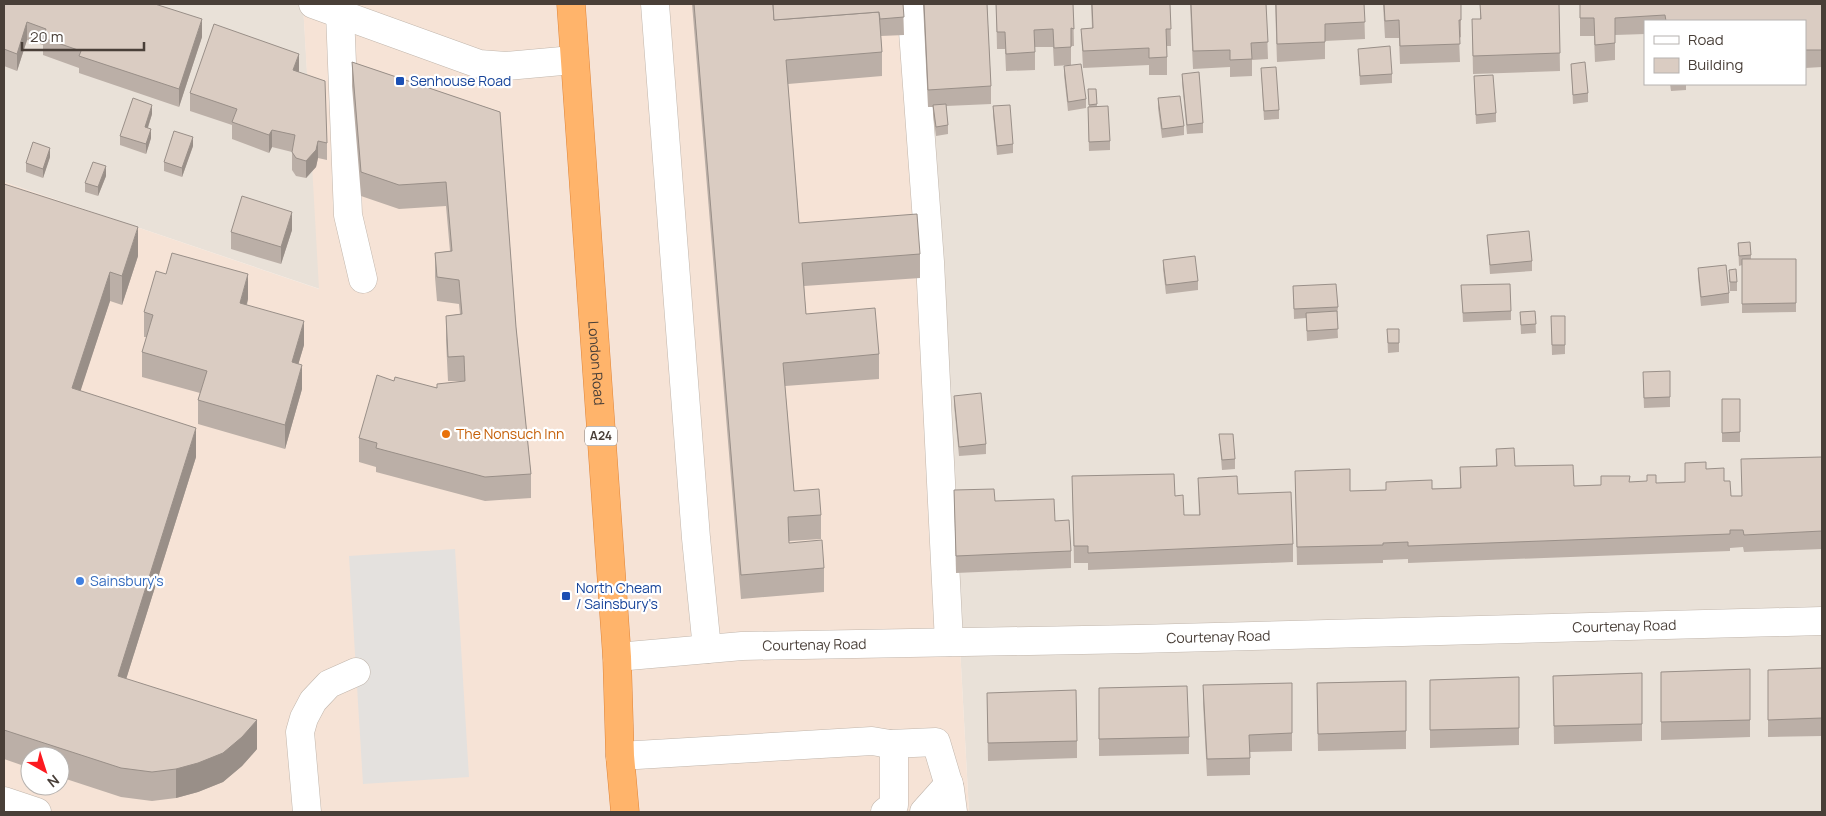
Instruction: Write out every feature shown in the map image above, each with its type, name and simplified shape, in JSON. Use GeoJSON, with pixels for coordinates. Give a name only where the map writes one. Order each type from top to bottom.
{"type":"FeatureCollection","features":[{"type":"Feature","properties":{"kind":"highway","name":"London Road"},"geometry":{"type":"LineString","coordinates":[[570,4],[617,656],[620,756],[625,812]]}},
{"type":"Feature","properties":{"kind":"street"},"geometry":{"type":"LineString","coordinates":[[314,4],[479,64],[506,66],[573,60]]}},
{"type":"Feature","properties":{"kind":"street"},"geometry":{"type":"LineString","coordinates":[[654,4],[696,538],[707,649]]}},
{"type":"Feature","properties":{"kind":"street"},"geometry":{"type":"LineString","coordinates":[[911,4],[930,262],[948,642]]}},
{"type":"Feature","properties":{"kind":"street"},"geometry":{"type":"LineString","coordinates":[[340,14],[348,214],[363,279]]}},
{"type":"Feature","properties":{"kind":"street","name":"Courtenay Road"},"geometry":{"type":"LineString","coordinates":[[617,656],[742,646],[1822,621]]}},
{"type":"Feature","properties":{"kind":"street"},"geometry":{"type":"LineString","coordinates":[[307,812],[300,732],[294,715],[313,701],[329,684],[356,672]]}},
{"type":"Feature","properties":{"kind":"street"},"geometry":{"type":"LineString","coordinates":[[620,756],[872,741],[890,744],[936,742],[949,784],[952,812]]}},
{"type":"Feature","properties":{"kind":"street"},"geometry":{"type":"LineString","coordinates":[[885,812],[894,806],[894,755],[890,744]]}},
{"type":"Feature","properties":{"kind":"street"},"geometry":{"type":"LineString","coordinates":[[924,812],[949,784]]}},
{"type":"Feature","properties":{"kind":"street"},"geometry":{"type":"LineString","coordinates":[[4,804],[37,812]]}},
{"type":"Feature","properties":{"kind":"shaded area"},"geometry":{"type":"Polygon","coordinates":[[[4,4],[303,4],[320,289],[4,182],[4,4]]]}},
{"type":"Feature","properties":{"kind":"shaded area"},"geometry":{"type":"Polygon","coordinates":[[[303,4],[925,4],[969,812],[4,812],[4,182],[319,289],[303,4]]]}},
{"type":"Feature","properties":{"kind":"shaded area"},"geometry":{"type":"Polygon","coordinates":[[[925,4],[1822,4],[1822,812],[969,812],[925,4]]]}},
{"type":"Feature","properties":{"kind":"shaded area"},"geometry":{"type":"Polygon","coordinates":[[[455,549],[469,777],[363,784],[349,556],[455,549]]]}},
{"type":"Feature","properties":{"kind":"building"},"geometry":{"type":"Polygon","coordinates":[[[4,4],[155,4],[202,19],[179,89],[79,56],[81,51],[43,38],[46,29],[27,22],[17,54],[4,49],[4,4]]]}},
{"type":"Feature","properties":{"kind":"building"},"geometry":{"type":"Polygon","coordinates":[[[694,4],[773,4],[774,20],[879,12],[882,52],[786,60],[799,223],[917,214],[920,254],[802,263],[806,314],[875,308],[879,354],[783,363],[794,491],[819,489],[821,515],[788,517],[789,543],[822,540],[824,568],[741,575],[694,4]]]}},
{"type":"Feature","properties":{"kind":"building"},"geometry":{"type":"Polygon","coordinates":[[[773,4],[903,4],[904,17],[880,19],[879,12],[774,20],[773,4]]]}},
{"type":"Feature","properties":{"kind":"building"},"geometry":{"type":"Polygon","coordinates":[[[924,4],[987,4],[991,86],[928,90],[924,4]]]}},
{"type":"Feature","properties":{"kind":"building"},"geometry":{"type":"Polygon","coordinates":[[[996,4],[1073,4],[1074,29],[1071,28],[1071,47],[1054,48],[1053,29],[1034,30],[1035,52],[1006,54],[1005,32],[997,32],[996,4]]]}},
{"type":"Feature","properties":{"kind":"building"},"geometry":{"type":"Polygon","coordinates":[[[1092,4],[1170,4],[1171,29],[1166,29],[1167,57],[1149,58],[1149,48],[1083,51],[1081,29],[1093,28],[1092,4]]]}},
{"type":"Feature","properties":{"kind":"building"},"geometry":{"type":"Polygon","coordinates":[[[1191,4],[1266,4],[1268,42],[1251,43],[1252,59],[1230,60],[1230,50],[1193,51],[1191,4]]]}},
{"type":"Feature","properties":{"kind":"building"},"geometry":{"type":"Polygon","coordinates":[[[1276,4],[1364,4],[1365,22],[1325,24],[1325,42],[1277,44],[1276,4]]]}},
{"type":"Feature","properties":{"kind":"building"},"geometry":{"type":"Polygon","coordinates":[[[1384,4],[1461,4],[1461,20],[1459,20],[1460,44],[1400,46],[1399,20],[1385,21],[1384,4]]]}},
{"type":"Feature","properties":{"kind":"building"},"geometry":{"type":"Polygon","coordinates":[[[1480,4],[1559,4],[1560,53],[1473,56],[1472,19],[1481,19],[1480,4]]]}},
{"type":"Feature","properties":{"kind":"building"},"geometry":{"type":"Polygon","coordinates":[[[1580,4],[1822,4],[1822,50],[1806,50],[1806,20],[1666,20],[1665,15],[1615,18],[1615,43],[1595,45],[1594,18],[1580,18],[1580,4]]]}},
{"type":"Feature","properties":{"kind":"building"},"geometry":{"type":"Polygon","coordinates":[[[214,24],[299,54],[293,70],[325,81],[327,143],[318,141],[316,150],[306,161],[296,158],[292,152],[295,135],[272,130],[269,135],[232,122],[237,109],[190,93],[214,24]]]}},
{"type":"Feature","properties":{"kind":"building"},"geometry":{"type":"Polygon","coordinates":[[[1390,46],[1392,74],[1360,76],[1358,49],[1390,46]]]}},
{"type":"Feature","properties":{"kind":"building"},"geometry":{"type":"Polygon","coordinates":[[[352,62],[500,112],[516,327],[531,474],[485,477],[376,448],[377,443],[359,438],[377,375],[394,381],[395,377],[437,388],[437,384],[465,381],[464,356],[448,357],[446,316],[462,314],[459,280],[437,277],[435,253],[452,251],[446,182],[399,185],[361,172],[352,62]]]}},
{"type":"Feature","properties":{"kind":"building"},"geometry":{"type":"Polygon","coordinates":[[[1585,62],[1588,93],[1573,95],[1571,64],[1585,62]]]}},
{"type":"Feature","properties":{"kind":"building"},"geometry":{"type":"Polygon","coordinates":[[[1081,64],[1086,99],[1068,102],[1064,66],[1081,64]]]}},
{"type":"Feature","properties":{"kind":"building"},"geometry":{"type":"Polygon","coordinates":[[[1276,67],[1279,110],[1264,111],[1261,68],[1276,67]]]}},
{"type":"Feature","properties":{"kind":"building"},"geometry":{"type":"Polygon","coordinates":[[[1199,72],[1203,123],[1187,125],[1182,74],[1199,72]]]}},
{"type":"Feature","properties":{"kind":"building"},"geometry":{"type":"Polygon","coordinates":[[[1493,75],[1496,113],[1476,115],[1474,76],[1493,75]]]}},
{"type":"Feature","properties":{"kind":"building"},"geometry":{"type":"Polygon","coordinates":[[[1088,89],[1096,89],[1097,104],[1089,105],[1088,89]]]}},
{"type":"Feature","properties":{"kind":"building"},"geometry":{"type":"Polygon","coordinates":[[[1180,96],[1184,126],[1162,129],[1158,98],[1180,96]]]}},
{"type":"Feature","properties":{"kind":"building"},"geometry":{"type":"Polygon","coordinates":[[[133,98],[152,105],[145,127],[151,129],[146,144],[120,136],[133,98]]]}},
{"type":"Feature","properties":{"kind":"building"},"geometry":{"type":"Polygon","coordinates":[[[946,104],[948,125],[936,127],[933,105],[946,104]]]}},
{"type":"Feature","properties":{"kind":"building"},"geometry":{"type":"Polygon","coordinates":[[[1010,105],[1013,144],[997,146],[993,106],[1010,105]]]}},
{"type":"Feature","properties":{"kind":"building"},"geometry":{"type":"Polygon","coordinates":[[[1108,106],[1110,141],[1089,142],[1088,107],[1108,106]]]}},
{"type":"Feature","properties":{"kind":"building"},"geometry":{"type":"Polygon","coordinates":[[[174,131],[193,137],[182,168],[164,162],[174,131]]]}},
{"type":"Feature","properties":{"kind":"building"},"geometry":{"type":"Polygon","coordinates":[[[33,142],[50,148],[43,169],[26,163],[33,142]]]}},
{"type":"Feature","properties":{"kind":"building"},"geometry":{"type":"Polygon","coordinates":[[[93,162],[106,166],[98,187],[85,183],[93,162]]]}},
{"type":"Feature","properties":{"kind":"building","name":"Sainsbury's"},"geometry":{"type":"Polygon","coordinates":[[[4,184],[138,227],[122,276],[110,272],[72,388],[196,428],[118,676],[257,720],[242,737],[223,753],[176,769],[152,772],[121,768],[70,751],[70,746],[53,746],[4,730],[4,184]]]}},
{"type":"Feature","properties":{"kind":"building"},"geometry":{"type":"Polygon","coordinates":[[[242,196],[292,212],[281,247],[231,232],[242,196]]]}},
{"type":"Feature","properties":{"kind":"building"},"geometry":{"type":"Polygon","coordinates":[[[1529,231],[1532,261],[1490,265],[1487,235],[1529,231]]]}},
{"type":"Feature","properties":{"kind":"building"},"geometry":{"type":"Polygon","coordinates":[[[1750,242],[1751,255],[1739,256],[1738,243],[1750,242]]]}},
{"type":"Feature","properties":{"kind":"building"},"geometry":{"type":"Polygon","coordinates":[[[172,253],[248,274],[240,303],[304,321],[292,362],[302,365],[285,425],[198,400],[207,371],[142,352],[153,315],[144,312],[156,271],[166,274],[172,253]]]}},
{"type":"Feature","properties":{"kind":"building"},"geometry":{"type":"Polygon","coordinates":[[[1195,256],[1198,281],[1166,285],[1163,260],[1195,256]]]}},
{"type":"Feature","properties":{"kind":"building"},"geometry":{"type":"Polygon","coordinates":[[[1742,259],[1796,259],[1796,303],[1742,304],[1742,259]]]}},
{"type":"Feature","properties":{"kind":"building"},"geometry":{"type":"Polygon","coordinates":[[[1726,265],[1729,293],[1701,297],[1698,268],[1726,265]]]}},
{"type":"Feature","properties":{"kind":"building"},"geometry":{"type":"Polygon","coordinates":[[[1736,269],[1737,282],[1730,282],[1729,270],[1736,269]]]}},
{"type":"Feature","properties":{"kind":"building"},"geometry":{"type":"Polygon","coordinates":[[[1336,284],[1338,307],[1294,309],[1293,286],[1336,284]]]}},
{"type":"Feature","properties":{"kind":"building"},"geometry":{"type":"Polygon","coordinates":[[[1510,284],[1511,311],[1463,313],[1461,285],[1510,284]]]}},
{"type":"Feature","properties":{"kind":"building"},"geometry":{"type":"Polygon","coordinates":[[[1337,311],[1338,329],[1307,331],[1306,313],[1337,311]]]}},
{"type":"Feature","properties":{"kind":"building"},"geometry":{"type":"Polygon","coordinates":[[[1535,311],[1536,324],[1521,325],[1520,312],[1535,311]]]}},
{"type":"Feature","properties":{"kind":"building"},"geometry":{"type":"Polygon","coordinates":[[[1551,316],[1565,316],[1565,345],[1552,345],[1551,316]]]}},
{"type":"Feature","properties":{"kind":"building"},"geometry":{"type":"Polygon","coordinates":[[[1387,329],[1399,329],[1399,343],[1388,343],[1387,329]]]}},
{"type":"Feature","properties":{"kind":"building"},"geometry":{"type":"Polygon","coordinates":[[[1670,371],[1670,397],[1644,398],[1643,372],[1670,371]]]}},
{"type":"Feature","properties":{"kind":"building"},"geometry":{"type":"Polygon","coordinates":[[[981,393],[986,444],[959,447],[954,396],[981,393]]]}},
{"type":"Feature","properties":{"kind":"building"},"geometry":{"type":"Polygon","coordinates":[[[1722,399],[1740,399],[1740,432],[1722,433],[1722,399]]]}},
{"type":"Feature","properties":{"kind":"building"},"geometry":{"type":"Polygon","coordinates":[[[1219,434],[1233,434],[1235,459],[1222,460],[1219,434]]]}},
{"type":"Feature","properties":{"kind":"building"},"geometry":{"type":"Polygon","coordinates":[[[1514,448],[1515,466],[1573,465],[1574,486],[1601,485],[1601,476],[1630,476],[1629,482],[1647,481],[1647,475],[1656,475],[1656,483],[1685,482],[1685,463],[1706,462],[1706,469],[1724,468],[1724,481],[1730,481],[1731,496],[1742,496],[1741,459],[1822,457],[1822,531],[1744,535],[1743,530],[1730,530],[1730,534],[1408,546],[1408,542],[1383,543],[1383,545],[1297,547],[1295,471],[1350,469],[1350,491],[1386,490],[1386,482],[1432,480],[1432,489],[1461,488],[1460,467],[1497,466],[1496,449],[1514,448]]]}},
{"type":"Feature","properties":{"kind":"building"},"geometry":{"type":"Polygon","coordinates":[[[1174,474],[1175,496],[1183,495],[1184,515],[1200,515],[1198,478],[1237,476],[1238,494],[1291,492],[1293,544],[1088,553],[1088,546],[1074,546],[1072,476],[1174,474]]]}},
{"type":"Feature","properties":{"kind":"building"},"geometry":{"type":"Polygon","coordinates":[[[994,489],[995,501],[1054,499],[1055,521],[1069,520],[1071,551],[956,556],[954,490],[994,489]]]}},
{"type":"Feature","properties":{"kind":"building"},"geometry":{"type":"Polygon","coordinates":[[[1822,668],[1822,718],[1768,720],[1768,670],[1822,668]]]}},
{"type":"Feature","properties":{"kind":"building"},"geometry":{"type":"Polygon","coordinates":[[[1750,669],[1750,720],[1661,722],[1661,672],[1750,669]]]}},
{"type":"Feature","properties":{"kind":"building"},"geometry":{"type":"Polygon","coordinates":[[[1642,673],[1642,724],[1554,726],[1553,676],[1642,673]]]}},
{"type":"Feature","properties":{"kind":"building"},"geometry":{"type":"Polygon","coordinates":[[[1519,677],[1519,728],[1430,730],[1430,680],[1519,677]]]}},
{"type":"Feature","properties":{"kind":"building"},"geometry":{"type":"Polygon","coordinates":[[[1406,681],[1406,731],[1318,734],[1317,683],[1406,681]]]}},
{"type":"Feature","properties":{"kind":"building"},"geometry":{"type":"Polygon","coordinates":[[[1292,683],[1292,733],[1249,735],[1250,758],[1207,759],[1203,685],[1292,683]]]}},
{"type":"Feature","properties":{"kind":"building"},"geometry":{"type":"Polygon","coordinates":[[[1187,686],[1189,737],[1099,739],[1099,688],[1187,686]]]}},
{"type":"Feature","properties":{"kind":"building"},"geometry":{"type":"Polygon","coordinates":[[[1076,690],[1077,741],[988,743],[987,693],[1076,690]]]}},
{"type":"Feature","properties":{"kind":"place","name":"Senhouse Road"},"geometry":{"type":"Point","coordinates":[400,81]}},
{"type":"Feature","properties":{"kind":"place","name":"The Nonsuch Inn"},"geometry":{"type":"Point","coordinates":[446,434]}},
{"type":"Feature","properties":{"kind":"place","name":"Sainsbury's"},"geometry":{"type":"Point","coordinates":[80,581]}},
{"type":"Feature","properties":{"kind":"place","name":"North Cheam / Sainsbury's"},"geometry":{"type":"Point","coordinates":[566,596]}}]}
